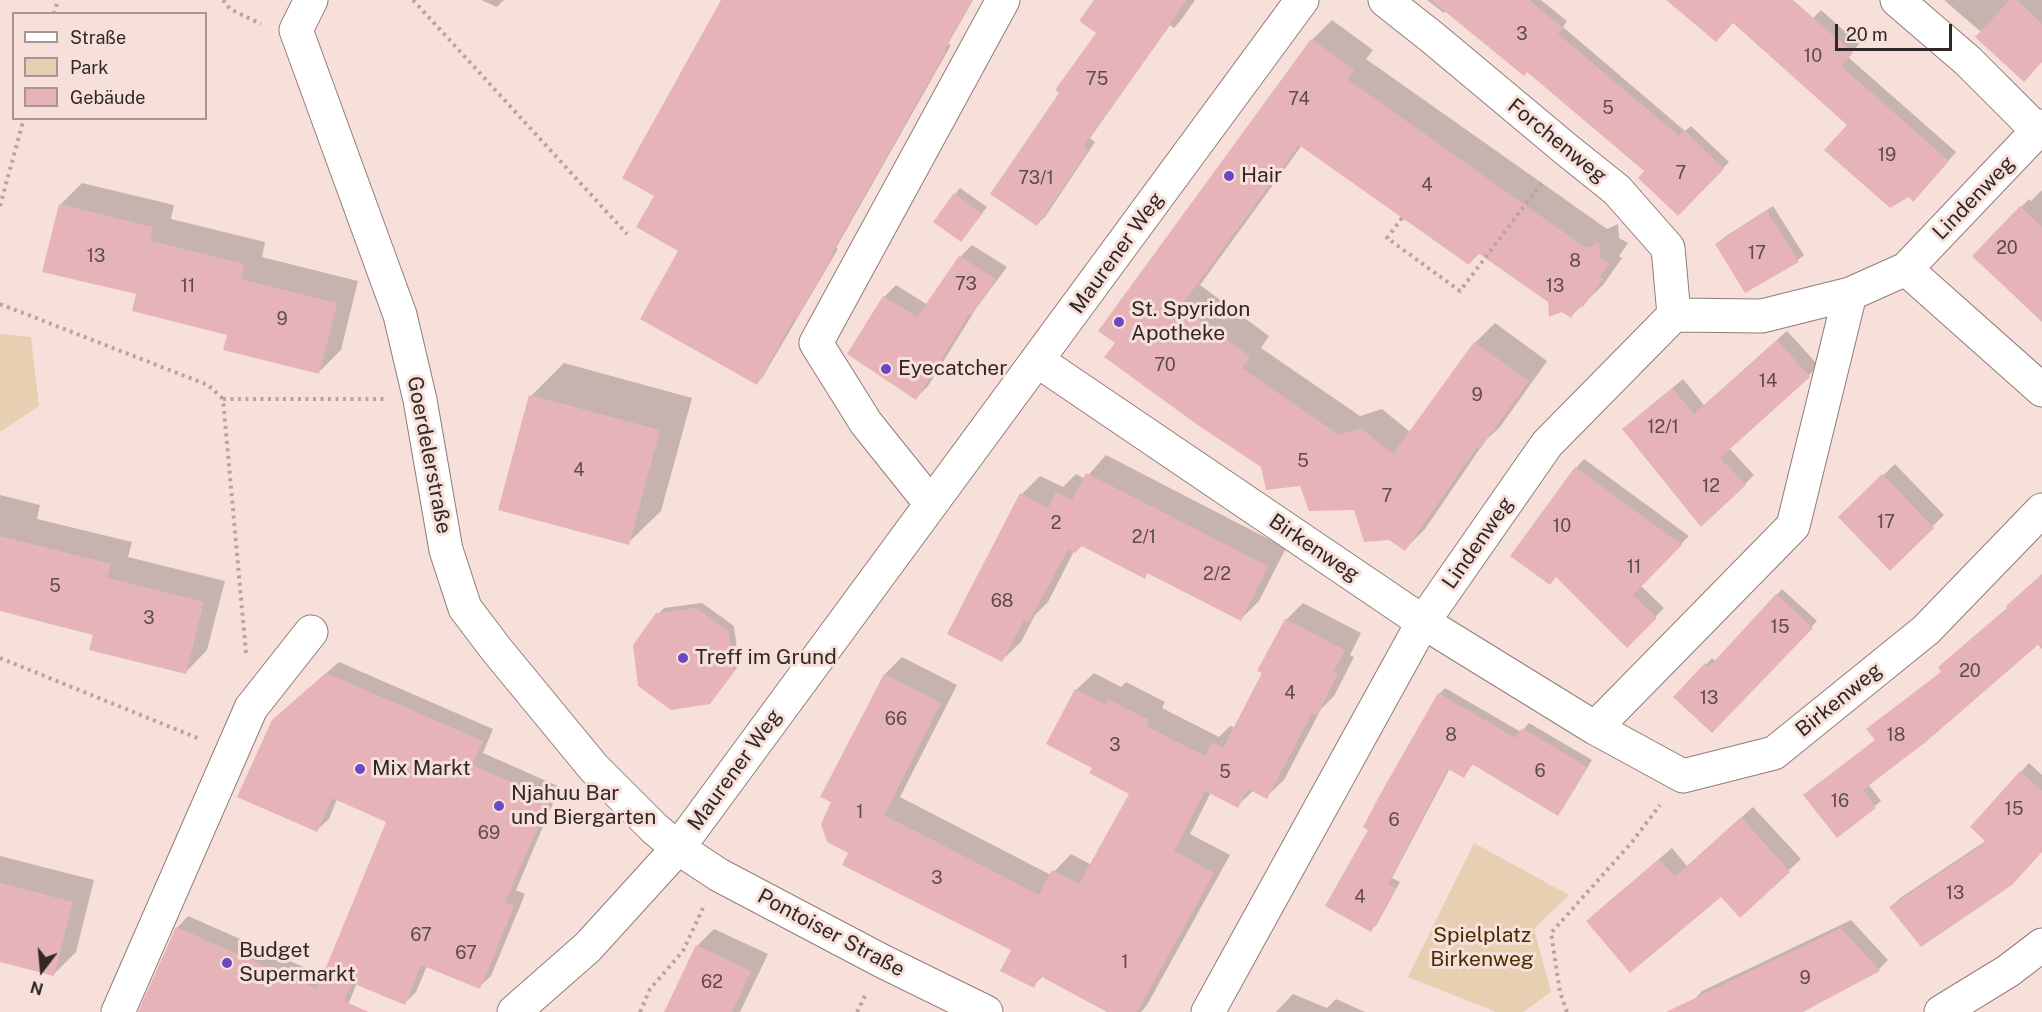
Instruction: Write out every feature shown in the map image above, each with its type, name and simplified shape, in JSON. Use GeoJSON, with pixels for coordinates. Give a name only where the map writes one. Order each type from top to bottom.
{"type":"FeatureCollection","features":[{"type":"Feature","properties":{"kind":"street","name":"Goerdelerstraße"},"geometry":{"type":"LineString","coordinates":[[311,0],[297,30],[400,315],[420,400],[446,550],[465,608],[594,768],[655,829],[678,848]]}},
{"type":"Feature","properties":{"kind":"street"},"geometry":{"type":"LineString","coordinates":[[931,504],[866,423],[816,343],[1003,0]]}},
{"type":"Feature","properties":{"kind":"street","name":"Maurener Weg"},"geometry":{"type":"LineString","coordinates":[[514,1012],[588,947],[678,848],[1302,0]]}},
{"type":"Feature","properties":{"kind":"street","name":"Forchenweg"},"geometry":{"type":"LineString","coordinates":[[1385,0],[1617,190],[1668,248],[1674,315]]}},
{"type":"Feature","properties":{"kind":"street"},"geometry":{"type":"LineString","coordinates":[[1897,0],[1968,61],[2040,129]]}},
{"type":"Feature","properties":{"kind":"street","name":"Lindenweg"},"geometry":{"type":"LineString","coordinates":[[1208,1012],[1423,622],[1547,444],[1674,315],[1762,316],[1850,294],[1906,269],[2040,129]]}},
{"type":"Feature","properties":{"kind":"street"},"geometry":{"type":"LineString","coordinates":[[1906,269],[2042,390]]}},
{"type":"Feature","properties":{"kind":"street"},"geometry":{"type":"LineString","coordinates":[[1594,728],[1793,526],[1850,294]]}},
{"type":"Feature","properties":{"kind":"street","name":"Birkenweg"},"geometry":{"type":"LineString","coordinates":[[1038,361],[1423,622],[1594,728],[1683,776],[1774,753],[1926,630],[2042,510]]}},
{"type":"Feature","properties":{"kind":"street"},"geometry":{"type":"LineString","coordinates":[[118,1012],[251,708],[311,632]]}},
{"type":"Feature","properties":{"kind":"street","name":"Pontoiser Straße"},"geometry":{"type":"LineString","coordinates":[[678,848],[719,875],[882,961],[986,1012]]}},
{"type":"Feature","properties":{"kind":"street"},"geometry":{"type":"LineString","coordinates":[[1941,1012],[2008,971],[2042,945]]}},
{"type":"Feature","properties":{"kind":"path"},"geometry":{"type":"LineString","coordinates":[[413,0],[627,234]]}},
{"type":"Feature","properties":{"kind":"path"},"geometry":{"type":"LineString","coordinates":[[0,206],[23,120]]}},
{"type":"Feature","properties":{"kind":"path"},"geometry":{"type":"LineString","coordinates":[[1402,218],[1387,238],[1460,291],[1567,150]]}},
{"type":"Feature","properties":{"kind":"path"},"geometry":{"type":"LineString","coordinates":[[0,304],[208,385],[223,399],[251,708]]}},
{"type":"Feature","properties":{"kind":"path"},"geometry":{"type":"LineString","coordinates":[[223,399],[420,400]]}},
{"type":"Feature","properties":{"kind":"path"},"geometry":{"type":"LineString","coordinates":[[0,658],[231,752]]}},
{"type":"Feature","properties":{"kind":"path"},"geometry":{"type":"LineString","coordinates":[[1567,1012],[1560,992],[1551,933],[1632,842],[1683,776]]}},
{"type":"Feature","properties":{"kind":"path"},"geometry":{"type":"LineString","coordinates":[[640,1012],[650,989],[683,951],[719,875]]}},
{"type":"Feature","properties":{"kind":"green space"},"geometry":{"type":"Polygon","coordinates":[[[0,334],[31,337],[39,406],[0,432],[0,334]]]}},
{"type":"Feature","properties":{"kind":"green space","name":"Spielplatz Birkenweg"},"geometry":{"type":"Polygon","coordinates":[[[1474,843],[1569,895],[1534,929],[1551,992],[1523,1012],[1496,1012],[1408,977],[1474,843]]]}},
{"type":"Feature","properties":{"kind":"building"},"geometry":{"type":"Polygon","coordinates":[[[721,0],[972,0],[944,50],[946,51],[831,254],[833,255],[796,319],[794,318],[757,385],[640,319],[678,251],[636,227],[654,196],[622,178],[721,0]]]}},
{"type":"Feature","properties":{"kind":"building"},"geometry":{"type":"Polygon","coordinates":[[[1094,0],[1187,0],[1083,147],[1088,150],[1037,226],[990,194],[1059,93],[1055,90],[1096,33],[1079,21],[1094,0]]]}},
{"type":"Feature","properties":{"kind":"building"},"geometry":{"type":"Polygon","coordinates":[[[1431,0],[1529,0],[1563,28],[1558,34],[1679,136],[1684,130],[1724,169],[1678,216],[1638,178],[1644,171],[1527,72],[1524,76],[1431,0]]]}},
{"type":"Feature","properties":{"kind":"building"},"geometry":{"type":"Polygon","coordinates":[[[1666,0],[1793,0],[1853,53],[1841,66],[1949,161],[1913,202],[1909,197],[1890,208],[1824,150],[1847,125],[1733,23],[1716,42],[1666,0]]]}},
{"type":"Feature","properties":{"kind":"building"},"geometry":{"type":"Polygon","coordinates":[[[2010,0],[2017,0],[2042,24],[2042,62],[2024,82],[1975,37],[2010,0]]]}},
{"type":"Feature","properties":{"kind":"building"},"geometry":{"type":"Polygon","coordinates":[[[1311,39],[1354,70],[1347,79],[1586,248],[1599,243],[1600,258],[1609,264],[1600,277],[1603,279],[1583,307],[1580,305],[1571,318],[1562,312],[1549,317],[1548,302],[1478,253],[1469,265],[1299,145],[1181,306],[1250,357],[1242,368],[1339,435],[1361,428],[1393,454],[1474,342],[1529,381],[1480,449],[1477,447],[1405,551],[1389,540],[1364,542],[1354,510],[1309,511],[1300,486],[1266,490],[1261,467],[1199,426],[1104,357],[1115,343],[1098,331],[1311,39]]]}},
{"type":"Feature","properties":{"kind":"building"},"geometry":{"type":"Polygon","coordinates":[[[954,193],[982,214],[961,242],[933,222],[954,193]]]}},
{"type":"Feature","properties":{"kind":"building"},"geometry":{"type":"Polygon","coordinates":[[[59,204],[153,227],[150,241],[244,264],[241,279],[337,303],[319,374],[223,350],[227,335],[132,311],[136,294],[42,272],[59,204]]]}},
{"type":"Feature","properties":{"kind":"building"},"geometry":{"type":"Polygon","coordinates":[[[2020,206],[2042,227],[2042,322],[1972,256],[2020,206]]]}},
{"type":"Feature","properties":{"kind":"building"},"geometry":{"type":"Polygon","coordinates":[[[1767,211],[1799,262],[1745,293],[1715,244],[1767,211]]]}},
{"type":"Feature","properties":{"kind":"building"},"geometry":{"type":"Polygon","coordinates":[[[959,256],[996,279],[971,315],[970,313],[916,400],[847,354],[883,296],[917,317],[959,256]]]}},
{"type":"Feature","properties":{"kind":"building"},"geometry":{"type":"Polygon","coordinates":[[[1777,340],[1810,377],[1720,458],[1746,485],[1701,527],[1622,429],[1672,388],[1694,414],[1777,340]]]}},
{"type":"Feature","properties":{"kind":"building"},"geometry":{"type":"Polygon","coordinates":[[[529,395],[660,430],[629,545],[498,510],[529,395]]]}},
{"type":"Feature","properties":{"kind":"building"},"geometry":{"type":"Polygon","coordinates":[[[1575,467],[1682,545],[1633,595],[1657,618],[1627,648],[1556,577],[1550,585],[1510,556],[1575,467]]]}},
{"type":"Feature","properties":{"kind":"building"},"geometry":{"type":"Polygon","coordinates":[[[1086,473],[1268,566],[1241,621],[1147,573],[1145,579],[1080,545],[1076,553],[1068,549],[1029,622],[1024,620],[1002,662],[947,634],[1020,493],[1048,508],[1056,492],[1072,500],[1086,473]]]}},
{"type":"Feature","properties":{"kind":"building"},"geometry":{"type":"Polygon","coordinates":[[[1882,474],[1934,528],[1890,571],[1838,517],[1882,474]]]}},
{"type":"Feature","properties":{"kind":"building"},"geometry":{"type":"Polygon","coordinates":[[[0,536],[111,564],[107,578],[204,602],[186,674],[89,650],[93,635],[0,611],[0,536]]]}},
{"type":"Feature","properties":{"kind":"building"},"geometry":{"type":"Polygon","coordinates":[[[2042,574],[2042,647],[2039,644],[1927,741],[1863,790],[1876,808],[1837,838],[1803,795],[1875,740],[1866,729],[1941,672],[1938,667],[2007,608],[2006,606],[2042,574]]]}},
{"type":"Feature","properties":{"kind":"building"},"geometry":{"type":"Polygon","coordinates":[[[1776,594],[1813,628],[1712,733],[1673,697],[1705,663],[1709,667],[1776,594]]]}},
{"type":"Feature","properties":{"kind":"building","name":"Treff im Grund"},"geometry":{"type":"Polygon","coordinates":[[[696,608],[729,632],[734,672],[710,704],[671,710],[638,686],[633,645],[656,613],[696,608]]]}},
{"type":"Feature","properties":{"kind":"building"},"geometry":{"type":"Polygon","coordinates":[[[1285,619],[1345,650],[1333,672],[1338,674],[1317,715],[1312,713],[1267,799],[1248,789],[1238,808],[1205,791],[1174,851],[1214,873],[1137,1012],[1107,1012],[1040,976],[1034,988],[1000,971],[1011,950],[842,865],[848,853],[827,842],[821,824],[831,802],[820,797],[884,674],[941,703],[884,815],[1039,895],[1052,870],[1079,884],[1129,794],[1089,773],[1092,768],[1046,744],[1075,689],[1105,704],[1108,699],[1149,720],[1146,726],[1205,756],[1212,742],[1223,748],[1262,673],[1257,671],[1285,619]]]}},
{"type":"Feature","properties":{"kind":"building"},"geometry":{"type":"Polygon","coordinates":[[[326,673],[483,741],[472,765],[550,799],[505,902],[514,906],[480,989],[421,965],[405,1005],[352,983],[344,1001],[369,1012],[138,1012],[176,927],[317,989],[386,822],[332,798],[317,832],[237,797],[272,720],[326,673]]]}},
{"type":"Feature","properties":{"kind":"building"},"geometry":{"type":"Polygon","coordinates":[[[1438,693],[1516,738],[1522,728],[1587,767],[1558,816],[1472,764],[1464,778],[1448,769],[1388,884],[1396,889],[1371,932],[1325,906],[1368,830],[1363,827],[1382,791],[1438,693]]]}},
{"type":"Feature","properties":{"kind":"building"},"geometry":{"type":"Polygon","coordinates":[[[2020,771],[2042,791],[2042,852],[2012,885],[1921,947],[1889,907],[1986,842],[1970,827],[2020,771]]]}},
{"type":"Feature","properties":{"kind":"building"},"geometry":{"type":"Polygon","coordinates":[[[1741,817],[1790,872],[1740,918],[1721,897],[1630,973],[1586,921],[1659,859],[1675,877],[1741,817]]]}},
{"type":"Feature","properties":{"kind":"building"},"geometry":{"type":"Polygon","coordinates":[[[0,883],[73,902],[54,976],[0,962],[0,883]]]}},
{"type":"Feature","properties":{"kind":"building"},"geometry":{"type":"Polygon","coordinates":[[[1841,928],[1880,971],[1803,1012],[1666,1012],[1841,928]]]}},
{"type":"Feature","properties":{"kind":"building"},"geometry":{"type":"Polygon","coordinates":[[[696,945],[751,971],[732,1012],[664,1012],[696,945]]]}},
{"type":"Feature","properties":{"kind":"place","name":"Hair"},"geometry":{"type":"Point","coordinates":[1229,176]}},
{"type":"Feature","properties":{"kind":"place","name":"St. Spyridon Apotheke"},"geometry":{"type":"Point","coordinates":[1119,322]}},
{"type":"Feature","properties":{"kind":"place","name":"Eyecatcher"},"geometry":{"type":"Point","coordinates":[886,369]}},
{"type":"Feature","properties":{"kind":"place","name":"Treff im Grund"},"geometry":{"type":"Point","coordinates":[683,658]}},
{"type":"Feature","properties":{"kind":"place","name":"Mix Markt"},"geometry":{"type":"Point","coordinates":[360,769]}},
{"type":"Feature","properties":{"kind":"place","name":"Njahuu Bar und Biergarten"},"geometry":{"type":"Point","coordinates":[499,806]}},
{"type":"Feature","properties":{"kind":"place","name":"Budget Supermarkt"},"geometry":{"type":"Point","coordinates":[227,963]}}]}
